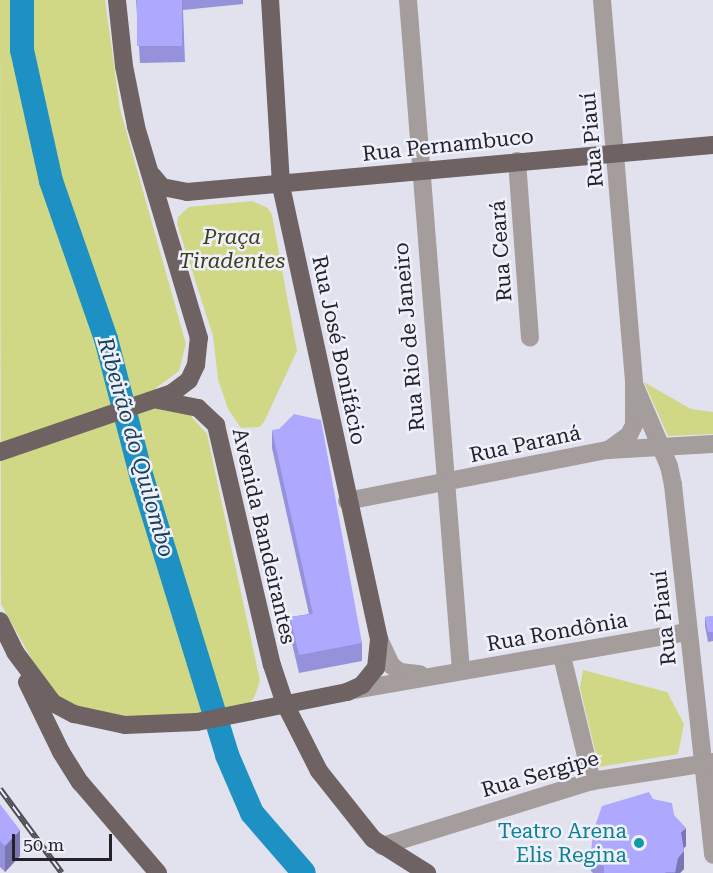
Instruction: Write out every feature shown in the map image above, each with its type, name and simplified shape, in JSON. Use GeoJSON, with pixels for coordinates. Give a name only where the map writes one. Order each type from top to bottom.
{"type":"FeatureCollection","features":[{"type":"Feature","properties":{"kind":"main road"},"geometry":{"type":"LineString","coordinates":[[0,452],[155,400],[189,380],[200,347],[148,165],[124,66],[117,0]]}},
{"type":"Feature","properties":{"kind":"main road","name":"Rua José Bonifácio"},"geometry":{"type":"LineString","coordinates":[[270,0],[281,184],[347,501],[379,639],[379,657],[371,676],[347,692]]}},
{"type":"Feature","properties":{"kind":"main road","name":"Rua Pernambuco"},"geometry":{"type":"LineString","coordinates":[[187,192],[713,145]]}},
{"type":"Feature","properties":{"kind":"main road"},"geometry":{"type":"LineString","coordinates":[[148,165],[162,187],[187,192]]}},
{"type":"Feature","properties":{"kind":"main road"},"geometry":{"type":"LineString","coordinates":[[167,227],[168,206],[187,192]]}},
{"type":"Feature","properties":{"kind":"main road","name":"Avenida Bandeirantes"},"geometry":{"type":"LineString","coordinates":[[155,400],[173,400],[198,408],[216,425],[272,665],[285,704],[303,743],[351,814],[382,846],[427,873]]}},
{"type":"Feature","properties":{"kind":"main road"},"geometry":{"type":"LineString","coordinates":[[0,621],[43,717],[80,782],[159,873]]}},
{"type":"Feature","properties":{"kind":"main road"},"geometry":{"type":"LineString","coordinates":[[15,652],[42,691],[74,714],[125,725],[197,722],[285,704]]}},
{"type":"Feature","properties":{"kind":"main road"},"geometry":{"type":"LineString","coordinates":[[272,665],[292,690],[322,697]]}},
{"type":"Feature","properties":{"kind":"main road","name":"Rua Rondônia"},"geometry":{"type":"LineString","coordinates":[[285,704],[347,692]]}},
{"type":"Feature","properties":{"kind":"main road"},"geometry":{"type":"LineString","coordinates":[[303,743],[303,716],[322,697]]}},
{"type":"Feature","properties":{"kind":"street","name":"Rua Rio de Janeiro"},"geometry":{"type":"LineString","coordinates":[[408,0],[443,484],[461,671]]}},
{"type":"Feature","properties":{"kind":"street","name":"Rua Piauí"},"geometry":{"type":"LineString","coordinates":[[602,0],[617,153],[634,384],[634,425],[629,435],[608,450]]}},
{"type":"Feature","properties":{"kind":"street","name":"Rua Ceará"},"geometry":{"type":"LineString","coordinates":[[517,161],[530,338]]}},
{"type":"Feature","properties":{"kind":"street","name":"Rua Piauí"},"geometry":{"type":"LineString","coordinates":[[634,384],[661,447],[673,485],[687,632],[707,762],[713,855]]}},
{"type":"Feature","properties":{"kind":"street","name":"Rua Paraná"},"geometry":{"type":"LineString","coordinates":[[347,501],[608,450],[713,444]]}},
{"type":"Feature","properties":{"kind":"street","name":"Rua Rondônia"},"geometry":{"type":"LineString","coordinates":[[347,692],[434,674],[562,656],[687,632]]}},
{"type":"Feature","properties":{"kind":"street","name":"Rua Rondônia"},"geometry":{"type":"LineString","coordinates":[[379,639],[391,665],[400,672],[434,674]]}},
{"type":"Feature","properties":{"kind":"street"},"geometry":{"type":"LineString","coordinates":[[562,656],[592,781]]}},
{"type":"Feature","properties":{"kind":"street","name":"Rua Sergipe"},"geometry":{"type":"LineString","coordinates":[[382,846],[592,781],[707,762]]}},
{"type":"Feature","properties":{"kind":"green space"},"geometry":{"type":"Polygon","coordinates":[[[0,0],[105,0],[120,109],[186,344],[179,371],[156,388],[164,410],[190,415],[207,434],[260,681],[254,698],[248,704],[194,716],[121,719],[70,704],[49,690],[1,604],[0,0]]]}},
{"type":"Feature","properties":{"kind":"green space","name":"Praça Tiradentes"},"geometry":{"type":"Polygon","coordinates":[[[252,201],[268,208],[272,215],[297,351],[264,422],[259,427],[241,428],[228,409],[218,379],[213,336],[177,224],[178,217],[189,207],[252,201]]]}},
{"type":"Feature","properties":{"kind":"green space"},"geometry":{"type":"Polygon","coordinates":[[[644,382],[691,409],[713,412],[713,434],[668,436],[644,382]]]}},
{"type":"Feature","properties":{"kind":"green space"},"geometry":{"type":"Polygon","coordinates":[[[583,670],[667,692],[684,724],[678,754],[599,767],[580,688],[583,670]]]}},
{"type":"Feature","properties":{"kind":"building"},"geometry":{"type":"Polygon","coordinates":[[[137,0],[182,0],[182,46],[137,46],[137,0]]]}},
{"type":"Feature","properties":{"kind":"building"},"geometry":{"type":"Polygon","coordinates":[[[294,414],[321,420],[362,643],[299,655],[290,617],[313,614],[272,430],[279,429],[294,414]]]}},
{"type":"Feature","properties":{"kind":"building"},"geometry":{"type":"Polygon","coordinates":[[[713,616],[713,632],[708,632],[705,617],[713,616]]]}},
{"type":"Feature","properties":{"kind":"building","name":"Teatro Arena Elis Regina"},"geometry":{"type":"Polygon","coordinates":[[[649,792],[653,799],[672,803],[674,815],[686,828],[681,832],[684,851],[678,858],[675,872],[604,873],[604,866],[591,853],[593,832],[602,806],[649,792]]]}},
{"type":"Feature","properties":{"kind":"building"},"geometry":{"type":"Polygon","coordinates":[[[0,804],[20,830],[5,846],[0,841],[0,804]]]}},
{"type":"Feature","properties":{"kind":"waterway","name":"Ribeirão do Quilombo"},"geometry":{"type":"LineString","coordinates":[[22,0],[22,50],[51,181],[106,339],[142,478],[227,755],[252,813],[304,873]]}},
{"type":"Feature","properties":{"kind":"railway"},"geometry":{"type":"LineString","coordinates":[[0,789],[62,873]]}},
{"type":"Feature","properties":{"kind":"place","name":"Teatro Arena Elis Regina"},"geometry":{"type":"Point","coordinates":[639,843]}}]}
